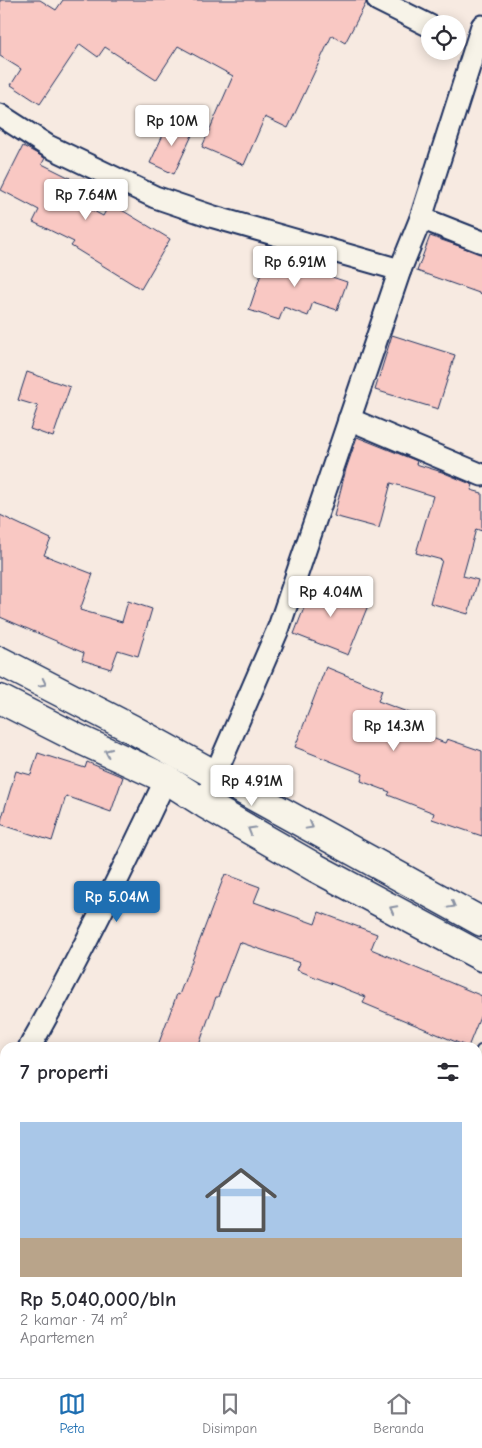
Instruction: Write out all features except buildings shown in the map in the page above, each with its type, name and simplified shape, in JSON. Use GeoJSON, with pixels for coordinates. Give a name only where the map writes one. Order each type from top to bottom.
{"type":"FeatureCollection","features":[{"type":"Feature","properties":{"kind":"street"},"geometry":{"type":"LineString","coordinates":[[378,0],[421,22]]}},
{"type":"Feature","properties":{"kind":"street"},"geometry":{"type":"LineString","coordinates":[[466,44],[482,26]]}},
{"type":"Feature","properties":{"kind":"street"},"geometry":{"type":"LineString","coordinates":[[205,804],[279,627],[400,270],[421,218],[462,60]]}},
{"type":"Feature","properties":{"kind":"street"},"geometry":{"type":"LineString","coordinates":[[0,115],[48,146],[156,197],[214,217],[400,270]]}},
{"type":"Feature","properties":{"kind":"street"},"geometry":{"type":"LineString","coordinates":[[421,218],[482,242]]}},
{"type":"Feature","properties":{"kind":"street"},"geometry":{"type":"LineString","coordinates":[[349,419],[482,475]]}},
{"type":"Feature","properties":{"kind":"street"},"geometry":{"type":"LineString","coordinates":[[0,661],[132,729],[482,922]]}},
{"type":"Feature","properties":{"kind":"street"},"geometry":{"type":"LineString","coordinates":[[0,699],[79,739],[166,779],[205,804],[316,868],[482,957]]}},
{"type":"Feature","properties":{"kind":"street"},"geometry":{"type":"LineString","coordinates":[[32,1042],[69,977],[116,886],[166,779]]}}]}
